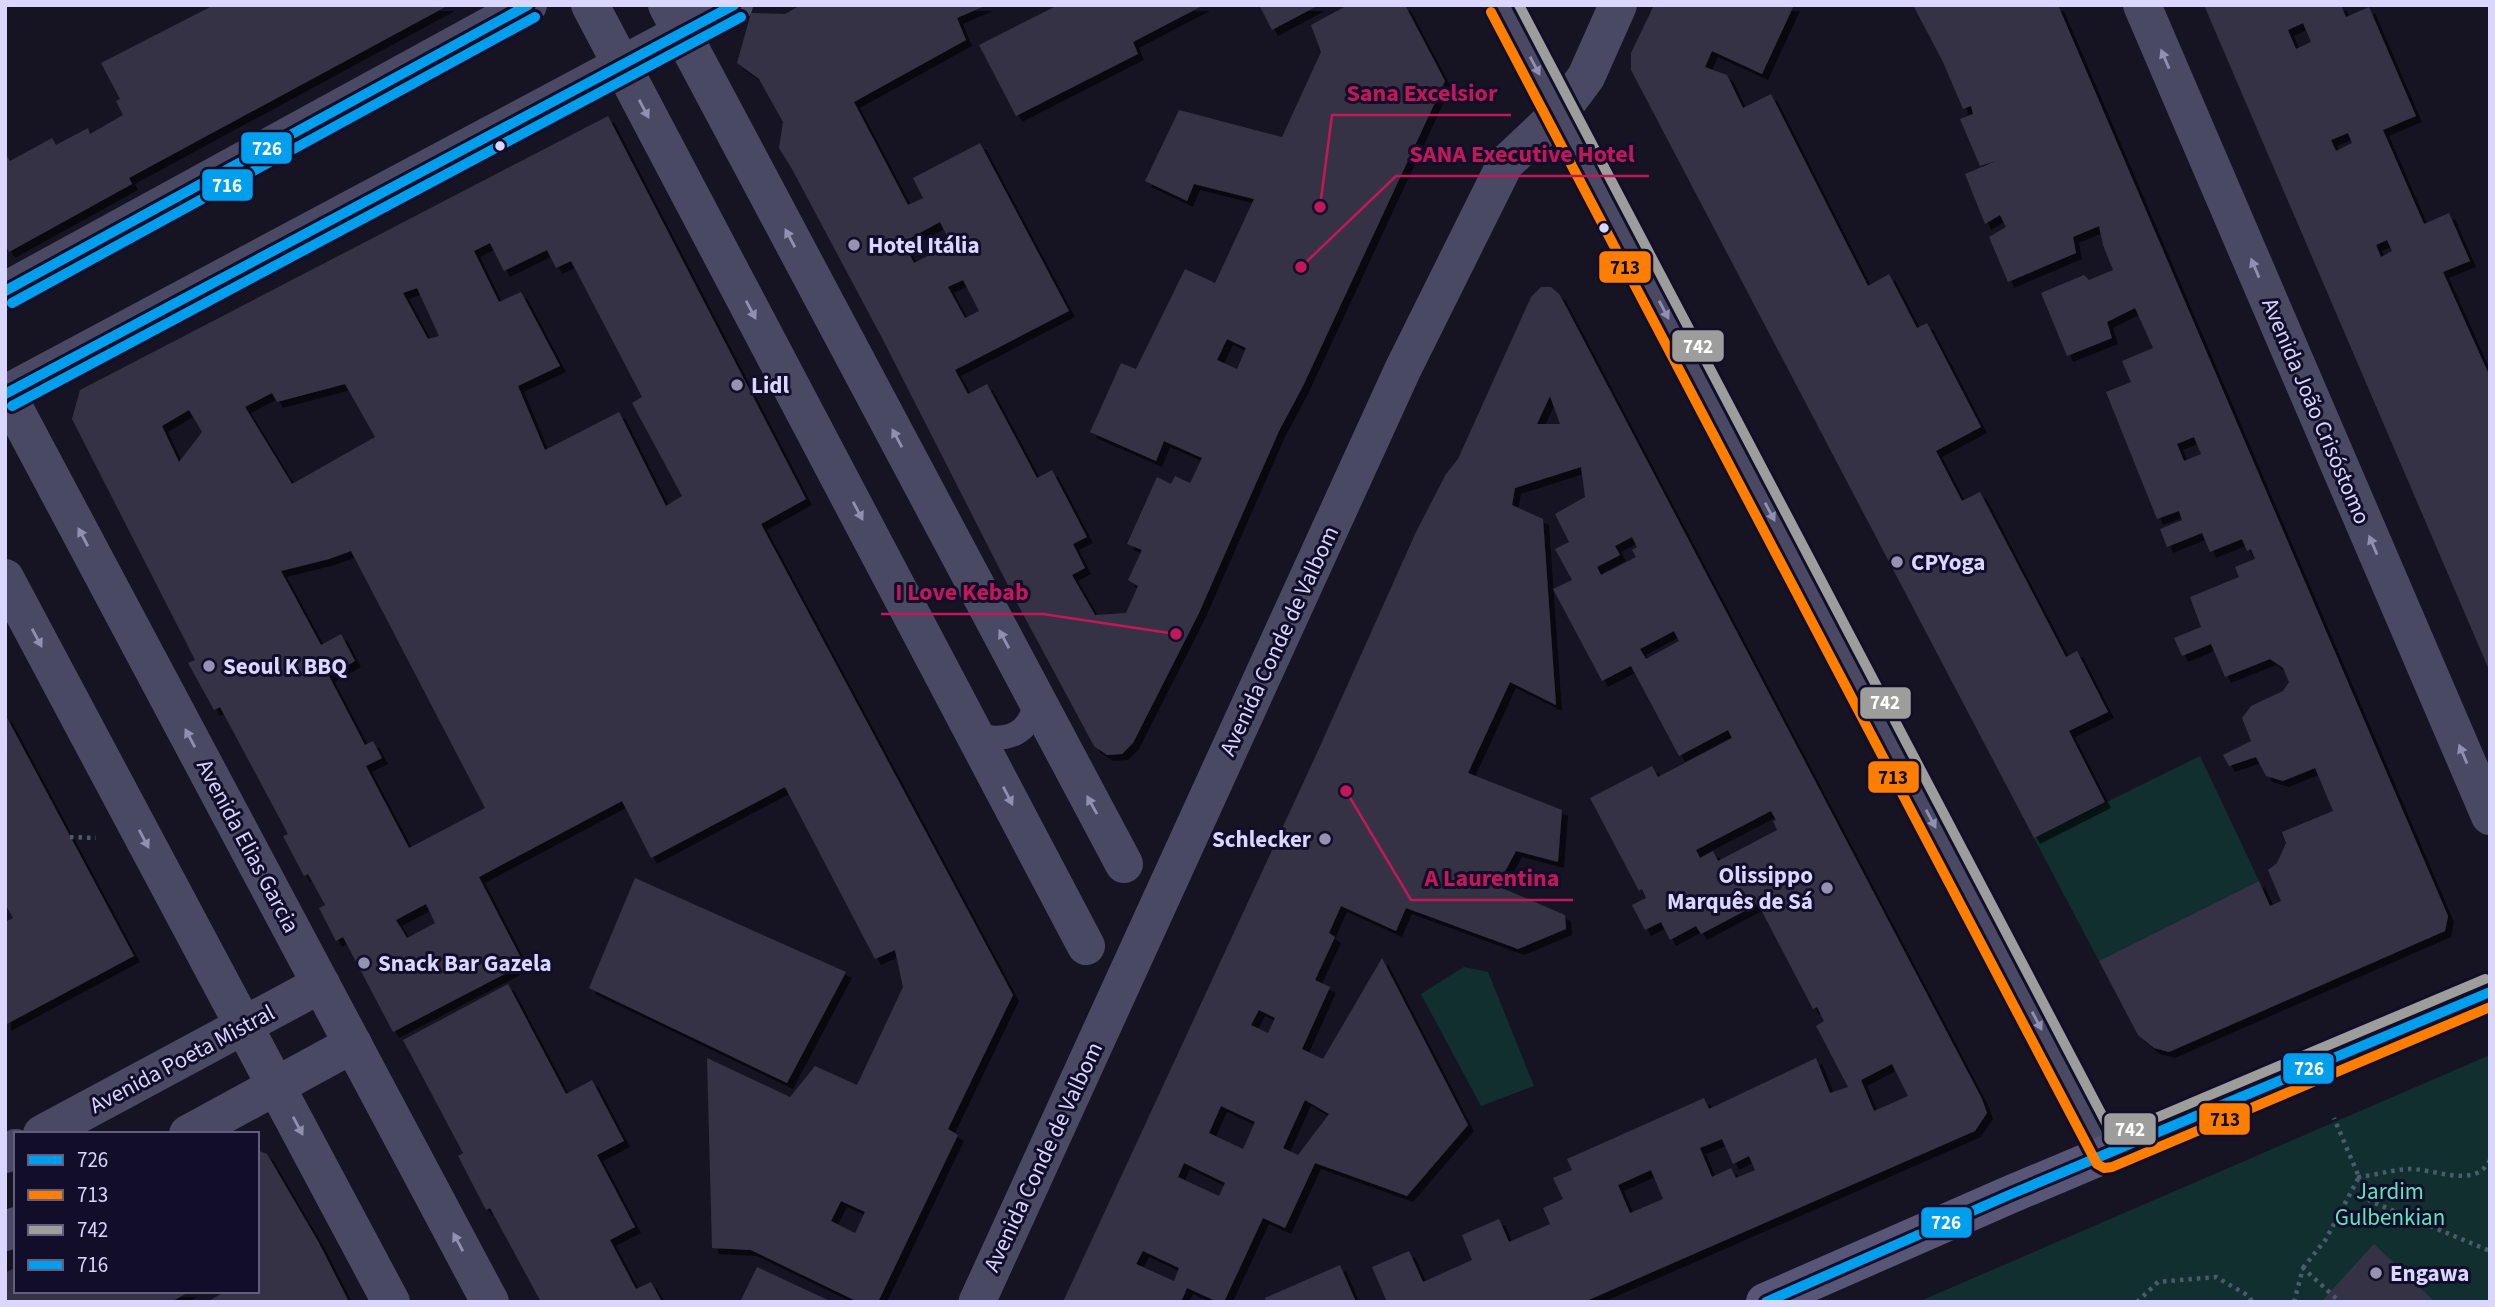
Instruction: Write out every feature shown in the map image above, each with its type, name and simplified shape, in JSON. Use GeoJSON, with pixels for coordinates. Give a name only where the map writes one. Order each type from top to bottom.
{"type":"FeatureCollection","features":[{"type":"Feature","properties":{"kind":"main road"},"geometry":{"type":"LineString","coordinates":[[1765,1302],[2490,992]]}},
{"type":"Feature","properties":{"kind":"street"},"geometry":{"type":"LineString","coordinates":[[5,291],[528,5]]}},
{"type":"Feature","properties":{"kind":"street"},"geometry":{"type":"LineString","coordinates":[[590,5],[1086,946]]}},
{"type":"Feature","properties":{"kind":"street"},"geometry":{"type":"LineString","coordinates":[[6,393],[622,65],[675,19],[734,5]]}},
{"type":"Feature","properties":{"kind":"street"},"geometry":{"type":"LineString","coordinates":[[1503,5],[2107,1154]]}},
{"type":"Feature","properties":{"kind":"street","name":"Avenida Conde de Valbom"},"geometry":{"type":"LineString","coordinates":[[977,1302],[1403,369],[1506,164],[1560,112],[1586,77],[1618,5]]}},
{"type":"Feature","properties":{"kind":"street","name":"Avenida João Crisóstomo"},"geometry":{"type":"LineString","coordinates":[[2142,5],[2490,816]]}},
{"type":"Feature","properties":{"kind":"street"},"geometry":{"type":"LineString","coordinates":[[675,19],[1124,864]]}},
{"type":"Feature","properties":{"kind":"street","name":"Avenida Elias Garcia"},"geometry":{"type":"LineString","coordinates":[[6,393],[491,1302]]}},
{"type":"Feature","properties":{"kind":"street"},"geometry":{"type":"LineString","coordinates":[[5,578],[391,1302]]}},
{"type":"Feature","properties":{"kind":"street","name":"Avenida Poeta Mistral"},"geometry":{"type":"LineString","coordinates":[[46,1132],[321,984]]}},
{"type":"Feature","properties":{"kind":"street"},"geometry":{"type":"LineString","coordinates":[[192,1132],[353,1044]]}},
{"type":"Feature","properties":{"kind":"lane"},"geometry":{"type":"LineString","coordinates":[[976,735],[991,739],[1016,734],[1034,713],[1036,699]]}},
{"type":"Feature","properties":{"kind":"path"},"geometry":{"type":"LineString","coordinates":[[2334,1118],[2370,1201],[2490,1251]]}},
{"type":"Feature","properties":{"kind":"path"},"geometry":{"type":"LineString","coordinates":[[2359,1177],[2409,1169],[2470,1176],[2487,1166],[2490,1160]]}},
{"type":"Feature","properties":{"kind":"path"},"geometry":{"type":"LineString","coordinates":[[2294,1302],[2303,1268],[2326,1239],[2359,1177]]}},
{"type":"Feature","properties":{"kind":"path"},"geometry":{"type":"LineString","coordinates":[[2303,1268],[2340,1302]]}},
{"type":"Feature","properties":{"kind":"path"},"geometry":{"type":"LineString","coordinates":[[2137,1302],[2158,1282],[2216,1278],[2249,1296],[2252,1302]]}},
{"type":"Feature","properties":{"kind":"green space"},"geometry":{"type":"Polygon","coordinates":[[[2200,756],[2259,881],[2099,961],[2034,838],[2200,756]]]}},
{"type":"Feature","properties":{"kind":"green space"},"geometry":{"type":"Polygon","coordinates":[[[1464,967],[1488,972],[1534,1086],[1481,1106],[1421,994],[1464,967]]]}},
{"type":"Feature","properties":{"kind":"green space","name":"Jardim Gulbenkian"},"geometry":{"type":"Polygon","coordinates":[[[2490,1055],[2490,1302],[1918,1302],[2490,1055]]]}},
{"type":"Feature","properties":{"kind":"building"},"geometry":{"type":"Polygon","coordinates":[[[214,5],[449,5],[129,178],[132,184],[9,252],[5,245],[5,153],[10,161],[52,138],[56,145],[88,128],[90,134],[123,115],[116,101],[120,99],[101,63],[214,5]]]}},
{"type":"Feature","properties":{"kind":"building"},"geometry":{"type":"Polygon","coordinates":[[[801,5],[987,5],[957,18],[966,40],[854,102],[908,205],[923,198],[913,178],[980,143],[1069,311],[955,370],[968,394],[987,384],[1037,478],[1052,470],[1087,537],[1073,544],[1085,568],[1072,575],[1095,615],[1126,613],[1138,586],[1128,580],[1142,550],[1127,544],[1157,477],[1171,484],[1175,476],[1190,483],[1202,458],[1164,441],[1156,461],[1090,432],[1121,363],[1136,369],[1185,269],[1215,283],[1254,199],[1194,184],[1187,201],[1145,181],[1179,110],[1282,137],[1321,52],[1311,25],[1348,5],[1405,5],[1445,81],[1303,386],[1279,431],[1199,613],[1133,743],[1122,754],[1107,755],[1094,746],[1017,603],[882,338],[779,148],[783,122],[759,79],[737,63],[751,13],[785,14],[801,5]],[[940,222],[903,242],[914,263],[951,244],[940,222]],[[963,280],[948,287],[965,318],[979,311],[963,280]],[[1227,339],[1217,360],[1237,369],[1246,348],[1227,339]]]}},
{"type":"Feature","properties":{"kind":"building"},"geometry":{"type":"Polygon","coordinates":[[[1058,5],[1204,5],[1133,42],[1138,54],[1016,116],[979,45],[1058,5]]]}},
{"type":"Feature","properties":{"kind":"building"},"geometry":{"type":"Polygon","coordinates":[[[1259,5],[1319,5],[1272,30],[1259,5]]]}},
{"type":"Feature","properties":{"kind":"building"},"geometry":{"type":"Polygon","coordinates":[[[1654,5],[1794,5],[1762,74],[1712,51],[1705,67],[1727,75],[1743,108],[1771,94],[1868,286],[1889,274],[1917,328],[1927,323],[1981,427],[1936,451],[1962,501],[1980,492],[2066,657],[2077,651],[2108,712],[2069,731],[2105,802],[2034,838],[1631,70],[1631,53],[1654,5]]]}},
{"type":"Feature","properties":{"kind":"building"},"geometry":{"type":"Polygon","coordinates":[[[1913,5],[2058,5],[2448,916],[2445,931],[2169,1052],[2154,1048],[2138,1035],[2099,961],[2259,881],[2270,906],[2281,901],[2268,870],[2277,863],[2286,843],[2282,832],[2333,811],[2315,768],[2283,781],[2266,776],[2256,757],[2229,766],[2223,755],[2251,741],[2242,718],[2251,706],[2283,691],[2289,682],[2283,668],[2270,659],[2225,677],[2211,644],[2182,656],[2174,638],[2201,627],[2190,597],[2239,577],[2235,567],[2255,559],[2251,549],[2247,551],[2242,539],[2210,552],[2202,533],[2167,547],[2160,529],[2182,520],[2179,511],[2157,519],[2106,392],[2131,382],[2122,361],[2153,348],[2135,308],[2107,322],[2112,338],[2067,356],[2041,293],[2084,275],[2089,280],[2113,270],[2099,226],[2073,237],[2076,253],[2008,282],[1989,237],[2006,227],[2000,215],[1985,224],[1965,174],[1996,161],[1980,166],[1960,119],[1973,114],[1971,106],[1963,109],[1943,62],[1913,5]],[[2194,437],[2177,444],[2184,461],[2201,454],[2194,437]]]}},
{"type":"Feature","properties":{"kind":"building"},"geometry":{"type":"Polygon","coordinates":[[[2204,5],[2341,5],[2346,17],[2369,7],[2416,116],[2383,130],[2424,224],[2449,213],[2470,261],[2443,272],[2490,377],[2490,672],[2204,5]],[[2303,23],[2288,30],[2296,49],[2311,42],[2303,23]],[[2348,133],[2331,140],[2336,151],[2352,143],[2348,133]],[[2387,240],[2376,245],[2381,257],[2392,251],[2387,240]]]}},
{"type":"Feature","properties":{"kind":"building"},"geometry":{"type":"Polygon","coordinates":[[[608,116],[806,499],[761,524],[1013,995],[948,1129],[958,1135],[878,1302],[858,1302],[751,1250],[712,1248],[707,1058],[790,1097],[815,1066],[857,1085],[903,987],[895,950],[875,959],[785,787],[651,858],[622,801],[479,877],[524,964],[393,1032],[343,937],[336,941],[319,908],[325,905],[308,874],[304,876],[283,836],[288,834],[220,707],[214,710],[188,663],[195,660],[72,419],[80,390],[608,116]],[[490,243],[474,251],[499,302],[521,292],[560,366],[518,386],[545,450],[619,412],[666,506],[682,496],[632,403],[642,397],[571,261],[556,268],[547,250],[504,271],[490,243]],[[417,288],[403,293],[428,339],[439,336],[417,288]],[[345,384],[277,402],[272,393],[245,407],[292,484],[375,437],[345,384]],[[189,410],[162,426],[179,462],[202,432],[189,410]],[[351,551],[281,571],[321,645],[341,634],[355,661],[329,676],[365,745],[373,741],[382,758],[366,766],[409,848],[485,808],[351,551]],[[426,904],[396,920],[407,938],[435,923],[426,904]],[[841,1201],[831,1221],[855,1233],[865,1212],[841,1201]]]}},
{"type":"Feature","properties":{"kind":"building"},"geometry":{"type":"Polygon","coordinates":[[[1541,287],[1551,287],[1560,295],[1987,1113],[1975,1131],[1584,1302],[1387,1302],[1372,1267],[1409,1251],[1423,1282],[1472,1260],[1462,1235],[1499,1219],[1509,1242],[1550,1224],[1543,1208],[1563,1199],[1553,1178],[1572,1170],[1567,1159],[1704,1098],[1709,1109],[1816,1058],[1830,1093],[1848,1087],[1816,1026],[1824,1021],[1817,1007],[1813,1009],[1758,904],[1701,934],[1696,926],[1670,940],[1661,922],[1645,930],[1632,905],[1646,898],[1642,889],[1639,891],[1590,798],[1652,766],[1658,777],[1732,738],[1728,730],[1679,756],[1631,666],[1602,681],[1553,589],[1572,580],[1555,549],[1569,542],[1555,514],[1585,497],[1581,467],[1515,488],[1512,505],[1543,519],[1556,705],[1510,682],[1468,773],[1562,810],[1558,862],[1516,851],[1497,886],[1565,915],[1566,929],[1518,949],[1406,908],[1396,931],[1341,906],[1329,933],[1335,937],[1315,980],[1330,987],[1302,1049],[1323,1059],[1382,958],[1468,1125],[1407,1196],[1315,1163],[1285,1228],[1263,1218],[1224,1302],[1218,1302],[1187,1288],[1181,1302],[1063,1302],[1317,753],[1416,532],[1446,474],[1458,459],[1531,297],[1541,287]],[[1550,396],[1537,424],[1560,424],[1550,396]],[[1632,537],[1615,546],[1620,555],[1597,567],[1601,575],[1636,557],[1632,550],[1637,547],[1632,537]],[[1674,631],[1640,649],[1646,659],[1679,641],[1674,631]],[[1771,811],[1696,850],[1700,858],[1713,851],[1718,861],[1777,830],[1771,811]],[[1259,1010],[1251,1025],[1268,1033],[1275,1018],[1259,1010]],[[1892,1064],[1861,1080],[1874,1111],[1908,1096],[1892,1064]],[[1305,1100],[1283,1148],[1298,1155],[1329,1114],[1305,1100]],[[1221,1106],[1209,1133],[1243,1149],[1255,1122],[1221,1106]],[[1722,1139],[1700,1148],[1712,1177],[1731,1168],[1736,1178],[1755,1170],[1749,1156],[1733,1164],[1722,1139]],[[1184,1163],[1178,1177],[1219,1196],[1225,1183],[1184,1163]],[[1651,1170],[1618,1185],[1630,1213],[1663,1199],[1651,1170]],[[1143,1251],[1136,1264],[1174,1281],[1179,1268],[1143,1251]]]}},
{"type":"Feature","properties":{"kind":"building"},"geometry":{"type":"Polygon","coordinates":[[[5,714],[134,956],[5,1025],[5,922],[13,918],[5,904],[5,714]]]}},
{"type":"Feature","properties":{"kind":"building"},"geometry":{"type":"Polygon","coordinates":[[[635,878],[846,972],[787,1083],[589,988],[635,878]]]}},
{"type":"Feature","properties":{"kind":"building"},"geometry":{"type":"Polygon","coordinates":[[[508,984],[566,1094],[592,1080],[624,1141],[597,1155],[635,1227],[610,1240],[636,1289],[651,1282],[662,1302],[541,1302],[490,1208],[486,1210],[458,1156],[463,1153],[403,1040],[508,984]]]}},
{"type":"Feature","properties":{"kind":"building"},"geometry":{"type":"Polygon","coordinates":[[[259,1151],[267,1154],[319,1243],[349,1302],[207,1302],[223,1293],[259,1293],[259,1151]]]}},
{"type":"Feature","properties":{"kind":"building","name":"Engawa"},"geometry":{"type":"Polygon","coordinates":[[[2374,1244],[2435,1302],[2321,1302],[2374,1244]]]}},
{"type":"Feature","properties":{"kind":"building"},"geometry":{"type":"Polygon","coordinates":[[[1340,1265],[1356,1302],[1266,1302],[1265,1298],[1340,1265]]]}},
{"type":"Feature","properties":{"kind":"building"},"geometry":{"type":"Polygon","coordinates":[[[757,1267],[832,1302],[740,1302],[757,1267]]]}},
{"type":"Feature","properties":{"kind":"building"},"geometry":{"type":"Polygon","coordinates":[[[14,1268],[14,1293],[187,1293],[171,1302],[5,1302],[5,1273],[14,1268]]]}},
{"type":"Feature","properties":{"kind":"transit line","name":"726"},"geometry":{"type":"LineString","coordinates":[[5,291],[528,5]]}},
{"type":"Feature","properties":{"kind":"transit line","name":"726"},"geometry":{"type":"LineString","coordinates":[[5,394],[734,5]]}},
{"type":"Feature","properties":{"kind":"transit line","name":"742"},"geometry":{"type":"LineString","coordinates":[[1519,5],[2113,1136],[2485,979]]}},
{"type":"Feature","properties":{"kind":"transit line","name":"713"},"geometry":{"type":"LineString","coordinates":[[1491,12],[2097,1164],[2104,1168],[2112,1167],[2490,1007]]}},
{"type":"Feature","properties":{"kind":"transit line","name":"716"},"geometry":{"type":"LineString","coordinates":[[12,303],[535,17]]}},
{"type":"Feature","properties":{"kind":"transit line","name":"716"},"geometry":{"type":"LineString","coordinates":[[12,406],[741,17]]}},
{"type":"Feature","properties":{"kind":"transit line","name":"726"},"geometry":{"type":"LineString","coordinates":[[1766,1302],[2009,1195],[2490,992]]}},
{"type":"Feature","properties":{"kind":"place","name":"Sana Excelsior"},"geometry":{"type":"Point","coordinates":[1320,207]}},
{"type":"Feature","properties":{"kind":"place","name":"Hotel Itália"},"geometry":{"type":"Point","coordinates":[854,245]}},
{"type":"Feature","properties":{"kind":"place","name":"SANA Executive Hotel"},"geometry":{"type":"Point","coordinates":[1301,267]}},
{"type":"Feature","properties":{"kind":"place","name":"Lidl"},"geometry":{"type":"Point","coordinates":[737,385]}},
{"type":"Feature","properties":{"kind":"place","name":"CPYoga"},"geometry":{"type":"Point","coordinates":[1897,562]}},
{"type":"Feature","properties":{"kind":"place","name":"I Love Kebab"},"geometry":{"type":"Point","coordinates":[1176,634]}},
{"type":"Feature","properties":{"kind":"place","name":"Seoul K BBQ"},"geometry":{"type":"Point","coordinates":[209,666]}},
{"type":"Feature","properties":{"kind":"place","name":"A Laurentina"},"geometry":{"type":"Point","coordinates":[1346,791]}},
{"type":"Feature","properties":{"kind":"place","name":"Schlecker"},"geometry":{"type":"Point","coordinates":[1325,839]}},
{"type":"Feature","properties":{"kind":"place","name":"Olissippo Marquês de Sá"},"geometry":{"type":"Point","coordinates":[1827,888]}},
{"type":"Feature","properties":{"kind":"place","name":"Snack Bar Gazela"},"geometry":{"type":"Point","coordinates":[364,963]}},
{"type":"Feature","properties":{"kind":"place","name":"Engawa"},"geometry":{"type":"Point","coordinates":[2376,1273]}}]}
